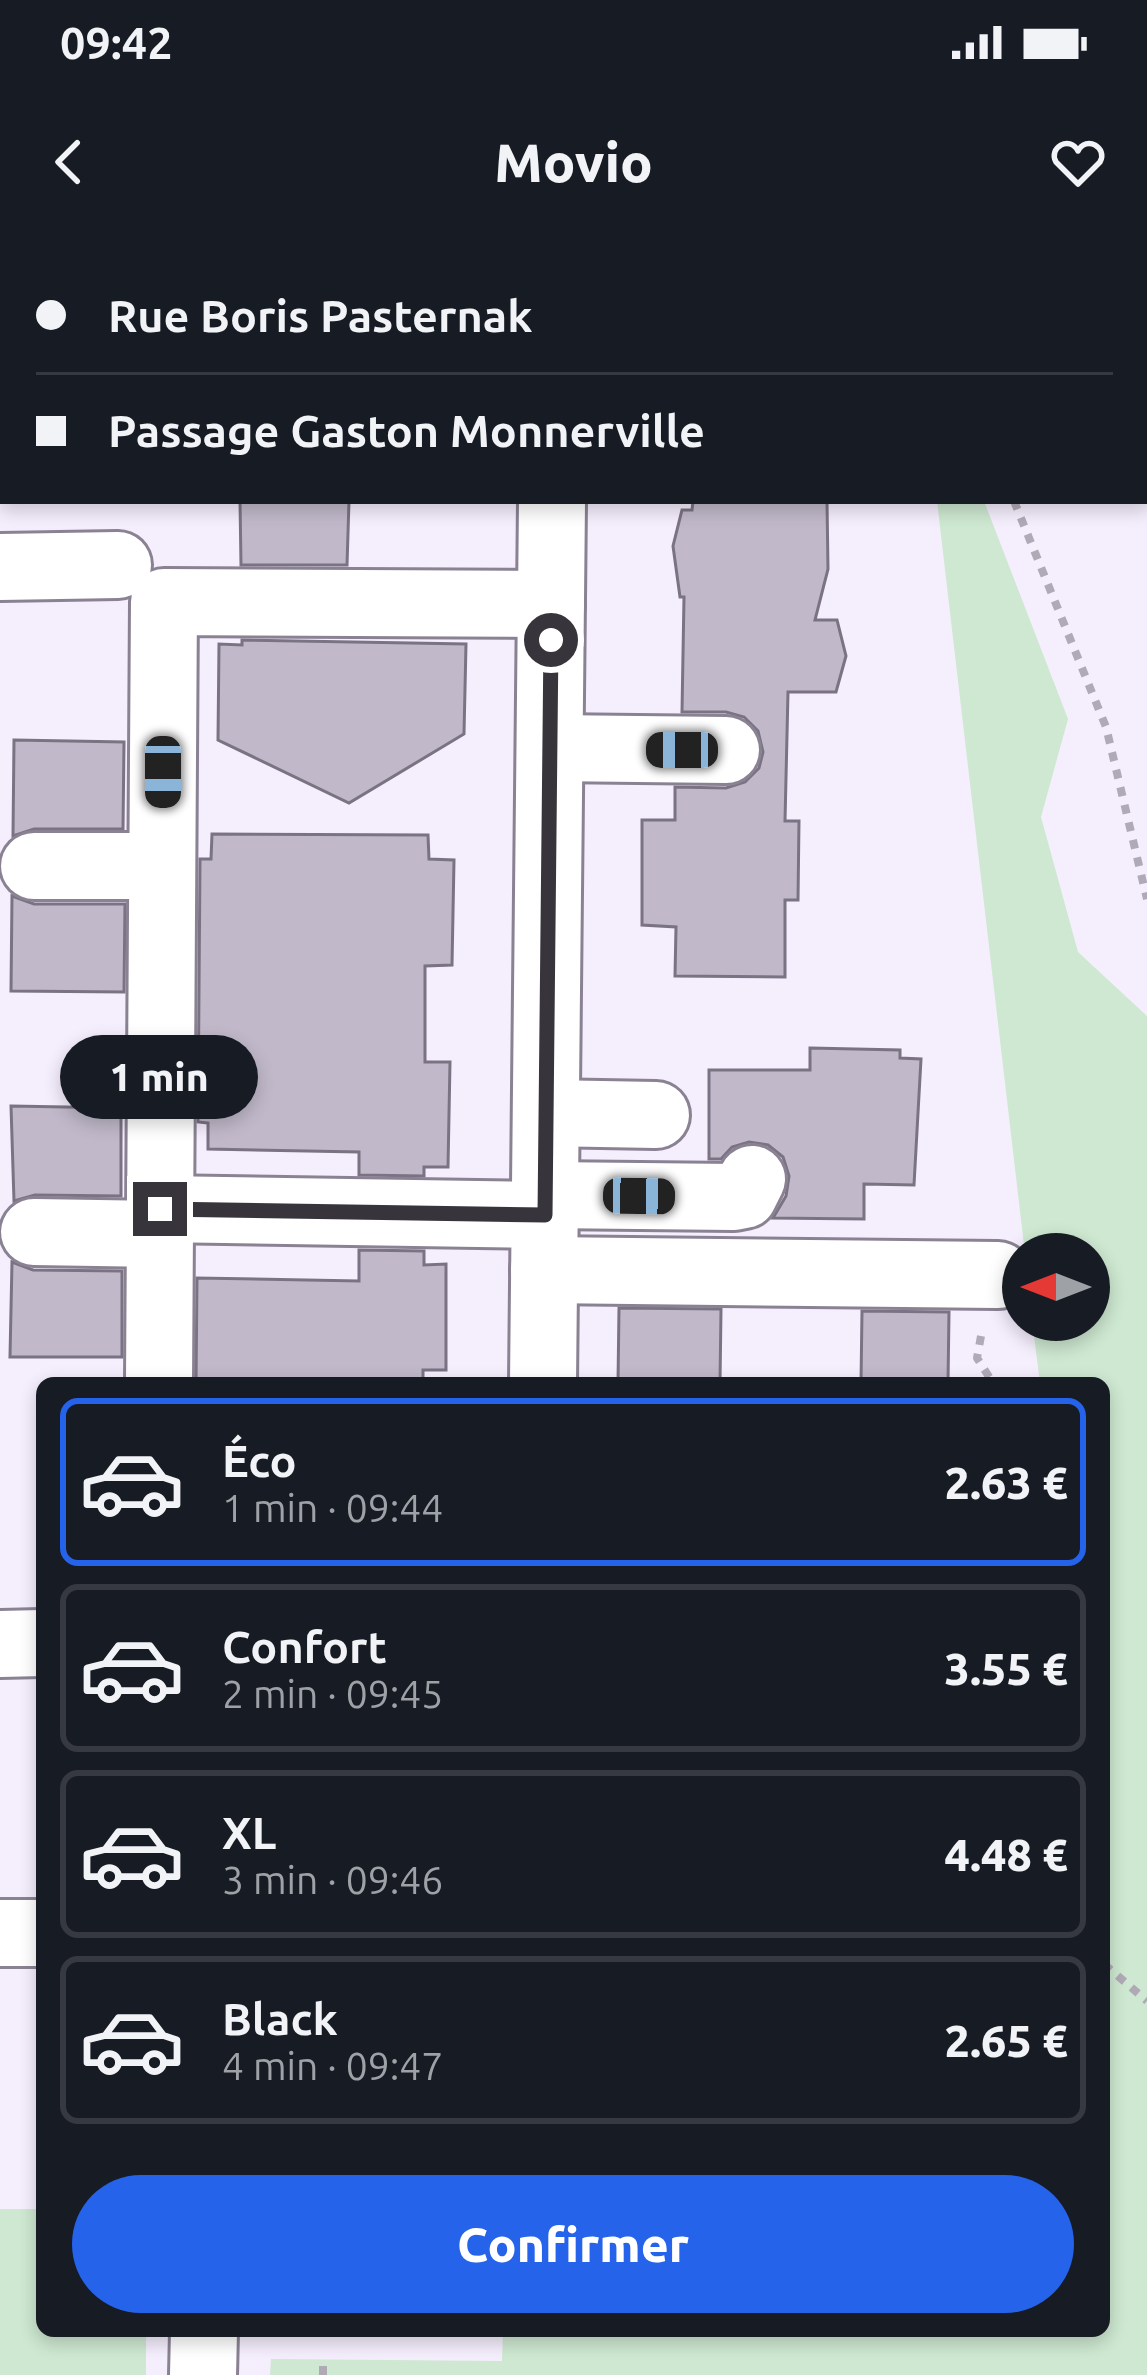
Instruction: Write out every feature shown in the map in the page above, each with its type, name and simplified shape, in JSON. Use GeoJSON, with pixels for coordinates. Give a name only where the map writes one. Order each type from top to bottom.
{"type":"FeatureCollection","features":[{"type":"Feature","properties":{"kind":"street"},"geometry":{"type":"LineString","coordinates":[[543,1377],[552,504]]}},
{"type":"Feature","properties":{"kind":"street"},"geometry":{"type":"LineString","coordinates":[[0,567],[118,565]]}},
{"type":"Feature","properties":{"kind":"street"},"geometry":{"type":"LineString","coordinates":[[159,1377],[164,602],[551,604]]}},
{"type":"Feature","properties":{"kind":"street"},"geometry":{"type":"LineString","coordinates":[[550,748],[726,750]]}},
{"type":"Feature","properties":{"kind":"street"},"geometry":{"type":"LineString","coordinates":[[34,866],[162,866]]}},
{"type":"Feature","properties":{"kind":"street"},"geometry":{"type":"LineString","coordinates":[[546,1113],[656,1114]]}},
{"type":"Feature","properties":{"kind":"street"},"geometry":{"type":"LineString","coordinates":[[544,1226],[744,1195],[752,1179]]}},
{"type":"Feature","properties":{"kind":"street"},"geometry":{"type":"LineString","coordinates":[[34,1232],[160,1222],[544,1226],[998,1275]]}},
{"type":"Feature","properties":{"kind":"street"},"geometry":{"type":"LineString","coordinates":[[0,1644],[36,1643]]}},
{"type":"Feature","properties":{"kind":"street"},"geometry":{"type":"LineString","coordinates":[[0,1933],[36,1933]]}},
{"type":"Feature","properties":{"kind":"street"},"geometry":{"type":"LineString","coordinates":[[203,2375],[204,2337]]}},
{"type":"Feature","properties":{"kind":"path"},"geometry":{"type":"LineString","coordinates":[[1015,504],[1106,727],[1147,899]]}},
{"type":"Feature","properties":{"kind":"path"},"geometry":{"type":"LineString","coordinates":[[1110,1969],[1147,2001]]}},
{"type":"Feature","properties":{"kind":"path"},"geometry":{"type":"LineString","coordinates":[[323,2360],[323,2375]]}},
{"type":"Feature","properties":{"kind":"green space"},"geometry":{"type":"Polygon","coordinates":[[[937,504],[985,504],[1068,719],[1041,817],[1078,952],[1147,1016],[1147,2375],[270,2375],[271,2359],[502,2361],[503,2337],[1110,2337],[1110,1377],[1039,1377],[1035,1341],[1110,1341],[1110,1233],[1023,1233],[937,504]]]}},
{"type":"Feature","properties":{"kind":"green space"},"geometry":{"type":"Polygon","coordinates":[[[0,2209],[36,2209],[36,2337],[146,2337],[146,2375],[0,2375],[0,2209]]]}},
{"type":"Feature","properties":{"kind":"building"},"geometry":{"type":"Polygon","coordinates":[[[240,504],[349,504],[347,565],[241,565],[240,504]]]}},
{"type":"Feature","properties":{"kind":"building"},"geometry":{"type":"Polygon","coordinates":[[[693,504],[827,504],[828,569],[815,620],[837,620],[846,656],[836,692],[788,692],[785,821],[799,821],[798,900],[785,900],[785,977],[675,976],[676,927],[642,925],[642,820],[675,820],[675,787],[726,788],[745,782],[759,768],[763,752],[758,731],[744,717],[682,712],[684,597],[680,597],[673,546],[682,510],[692,510],[693,504]]]}},
{"type":"Feature","properties":{"kind":"building"},"geometry":{"type":"Polygon","coordinates":[[[242,640],[466,644],[464,734],[349,803],[218,740],[219,644],[242,645],[242,640]]]}},
{"type":"Feature","properties":{"kind":"building"},"geometry":{"type":"Polygon","coordinates":[[[14,740],[124,742],[123,829],[34,829],[13,836],[14,740]]]}},
{"type":"Feature","properties":{"kind":"building"},"geometry":{"type":"Polygon","coordinates":[[[212,834],[428,835],[429,859],[454,860],[452,965],[425,966],[425,1062],[450,1062],[448,1167],[424,1167],[424,1176],[359,1175],[359,1152],[208,1149],[208,1123],[198,1122],[200,859],[211,859],[212,834]]]}},
{"type":"Feature","properties":{"kind":"building"},"geometry":{"type":"Polygon","coordinates":[[[12,896],[34,904],[125,904],[124,992],[11,991],[12,896]]]}},
{"type":"Feature","properties":{"kind":"building"},"geometry":{"type":"Polygon","coordinates":[[[810,1048],[900,1050],[900,1058],[921,1059],[914,1185],[864,1184],[864,1219],[773,1218],[786,1196],[789,1176],[783,1157],[768,1145],[749,1142],[732,1147],[721,1159],[709,1159],[709,1070],[810,1070],[810,1048]]]}},
{"type":"Feature","properties":{"kind":"building"},"geometry":{"type":"Polygon","coordinates":[[[11,1106],[121,1108],[121,1196],[35,1195],[14,1201],[11,1106]]]}},
{"type":"Feature","properties":{"kind":"building"},"geometry":{"type":"Polygon","coordinates":[[[359,1250],[424,1251],[424,1265],[446,1264],[446,1370],[423,1370],[423,1377],[196,1377],[197,1278],[359,1281],[359,1250]]]}},
{"type":"Feature","properties":{"kind":"building"},"geometry":{"type":"Polygon","coordinates":[[[12,1262],[33,1270],[122,1271],[122,1357],[10,1357],[12,1262]]]}},
{"type":"Feature","properties":{"kind":"building"},"geometry":{"type":"Polygon","coordinates":[[[619,1308],[721,1309],[720,1377],[618,1377],[619,1308]]]}},
{"type":"Feature","properties":{"kind":"building"},"geometry":{"type":"Polygon","coordinates":[[[862,1311],[949,1312],[948,1377],[861,1377],[862,1311]]]}},
{"type":"Feature","properties":{"kind":"route"},"geometry":{"type":"LineString","coordinates":[[160,1209],[545,1215],[551,640]]}}]}
